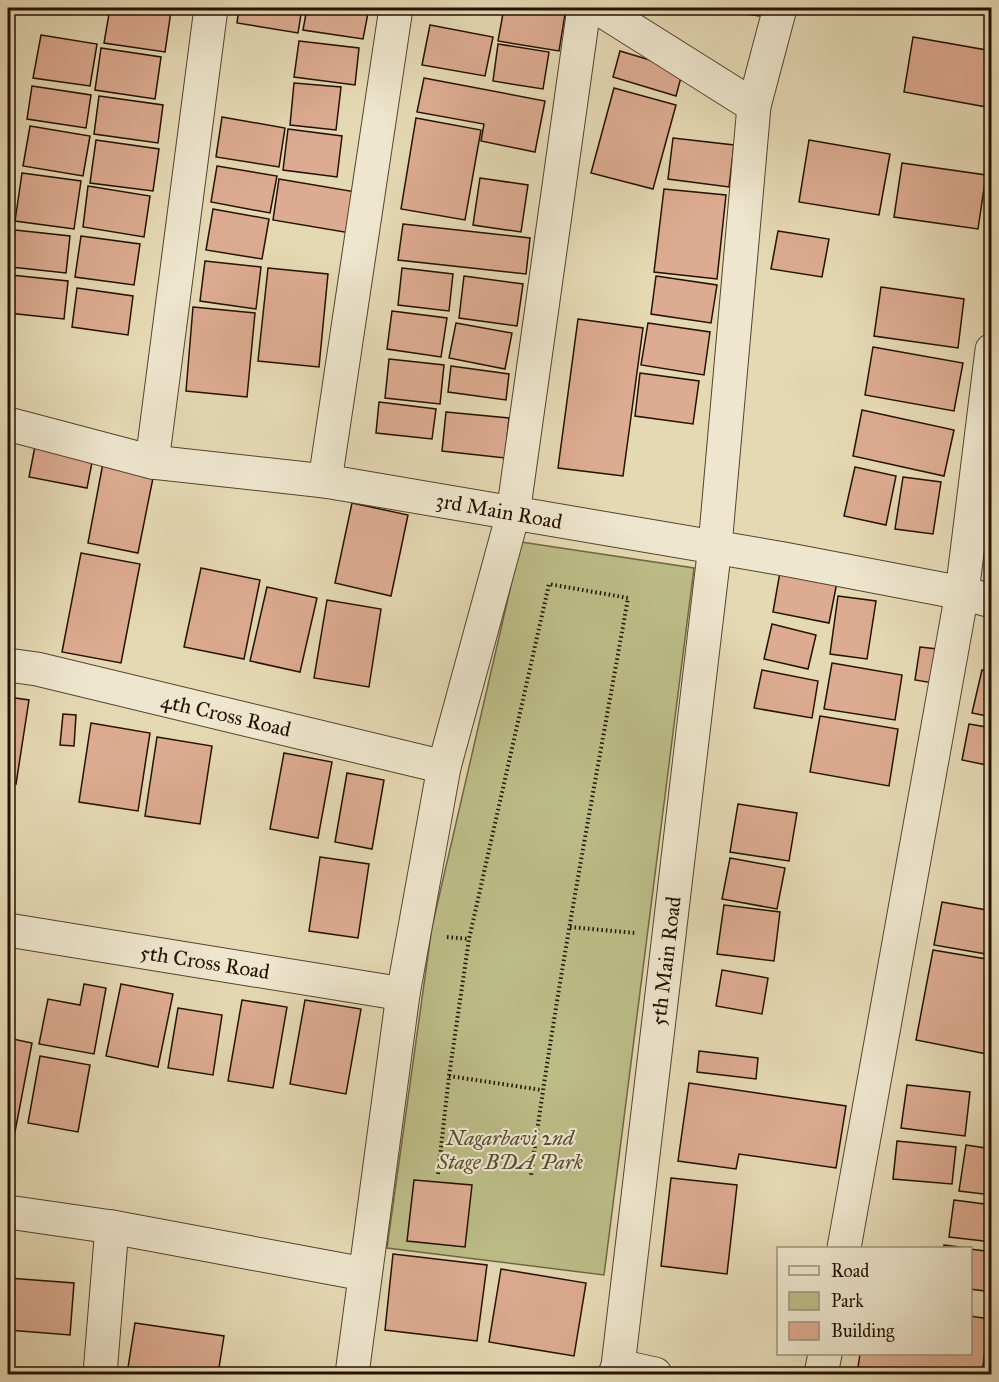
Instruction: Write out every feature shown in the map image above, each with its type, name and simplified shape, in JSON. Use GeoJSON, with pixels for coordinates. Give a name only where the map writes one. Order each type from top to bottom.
{"type":"FeatureCollection","features":[{"type":"Feature","properties":{"kind":"street"},"geometry":{"type":"LineString","coordinates":[[153,462],[211,8]]}},
{"type":"Feature","properties":{"kind":"street"},"geometry":{"type":"LineString","coordinates":[[325,481],[396,8]]}},
{"type":"Feature","properties":{"kind":"street"},"geometry":{"type":"LineString","coordinates":[[352,1374],[403,994],[444,767],[513,514],[585,8]]}},
{"type":"Feature","properties":{"kind":"street"},"geometry":{"type":"LineString","coordinates":[[598,8],[754,106]]}},
{"type":"Feature","properties":{"kind":"street","name":"5th Main Road"},"geometry":{"type":"LineString","coordinates":[[617,1370],[715,546],[754,106],[780,8]]}},
{"type":"Feature","properties":{"kind":"street"},"geometry":{"type":"LineString","coordinates":[[844,1247],[977,597],[992,350]]}},
{"type":"Feature","properties":{"kind":"street","name":"3rd Main Road"},"geometry":{"type":"LineString","coordinates":[[8,424],[153,462],[325,481],[715,546],[977,597]]}},
{"type":"Feature","properties":{"kind":"street","name":"4th Cross Road"},"geometry":{"type":"LineString","coordinates":[[8,665],[37,669],[444,767]]}},
{"type":"Feature","properties":{"kind":"street","name":"5th Cross Road"},"geometry":{"type":"LineString","coordinates":[[8,930],[403,994]]}},
{"type":"Feature","properties":{"kind":"street"},"geometry":{"type":"LineString","coordinates":[[8,1212],[112,1227],[364,1274]]}},
{"type":"Feature","properties":{"kind":"street"},"geometry":{"type":"LineString","coordinates":[[100,1374],[112,1227]]}},
{"type":"Feature","properties":{"kind":"street"},"geometry":{"type":"LineString","coordinates":[[821,1374],[825,1355]]}},
{"type":"Feature","properties":{"kind":"street"},"geometry":{"type":"LineString","coordinates":[[617,1370],[655,1374]]}},
{"type":"Feature","properties":{"kind":"path"},"geometry":{"type":"LineString","coordinates":[[438,1174],[449,1076],[469,939],[549,584],[628,598],[542,1090],[531,1176]]}},
{"type":"Feature","properties":{"kind":"path"},"geometry":{"type":"LineString","coordinates":[[570,927],[669,937]]}},
{"type":"Feature","properties":{"kind":"path"},"geometry":{"type":"LineString","coordinates":[[449,1076],[542,1090]]}},
{"type":"Feature","properties":{"kind":"green space","name":"Nagarbavi 2nd Stage BDA Park"},"geometry":{"type":"Polygon","coordinates":[[[521,542],[694,568],[604,1275],[387,1248],[432,927],[521,542]]]}},
{"type":"Feature","properties":{"kind":"building"},"geometry":{"type":"Polygon","coordinates":[[[110,8],[152,8],[171,11],[165,52],[104,43],[110,8]]]}},
{"type":"Feature","properties":{"kind":"building"},"geometry":{"type":"Polygon","coordinates":[[[239,8],[302,8],[298,33],[237,23],[239,8]]]}},
{"type":"Feature","properties":{"kind":"building"},"geometry":{"type":"Polygon","coordinates":[[[307,8],[369,8],[363,39],[303,30],[307,8]]]}},
{"type":"Feature","properties":{"kind":"building"},"geometry":{"type":"Polygon","coordinates":[[[504,8],[566,8],[559,51],[498,41],[504,8]]]}},
{"type":"Feature","properties":{"kind":"building"},"geometry":{"type":"Polygon","coordinates":[[[706,8],[760,8],[759,16],[706,8]]]}},
{"type":"Feature","properties":{"kind":"building"},"geometry":{"type":"Polygon","coordinates":[[[430,25],[493,37],[485,76],[422,65],[430,25]]]}},
{"type":"Feature","properties":{"kind":"building"},"geometry":{"type":"Polygon","coordinates":[[[41,35],[97,44],[90,86],[33,78],[41,35]]]}},
{"type":"Feature","properties":{"kind":"building"},"geometry":{"type":"Polygon","coordinates":[[[913,37],[992,51],[992,108],[904,92],[913,37]]]}},
{"type":"Feature","properties":{"kind":"building"},"geometry":{"type":"Polygon","coordinates":[[[299,41],[359,48],[355,85],[294,77],[299,41]]]}},
{"type":"Feature","properties":{"kind":"building"},"geometry":{"type":"Polygon","coordinates":[[[498,44],[549,52],[543,89],[493,81],[498,44]]]}},
{"type":"Feature","properties":{"kind":"building"},"geometry":{"type":"Polygon","coordinates":[[[101,48],[161,57],[155,99],[95,90],[101,48]]]}},
{"type":"Feature","properties":{"kind":"building"},"geometry":{"type":"Polygon","coordinates":[[[620,51],[683,70],[676,96],[613,77],[620,51]]]}},
{"type":"Feature","properties":{"kind":"building"},"geometry":{"type":"Polygon","coordinates":[[[424,78],[545,101],[535,152],[481,141],[484,124],[417,112],[424,78]]]}},
{"type":"Feature","properties":{"kind":"building"},"geometry":{"type":"Polygon","coordinates":[[[294,83],[341,87],[336,130],[290,125],[294,83]]]}},
{"type":"Feature","properties":{"kind":"building"},"geometry":{"type":"Polygon","coordinates":[[[32,86],[91,95],[86,128],[27,119],[32,86]]]}},
{"type":"Feature","properties":{"kind":"building"},"geometry":{"type":"Polygon","coordinates":[[[614,88],[676,105],[653,189],[591,173],[614,88]]]}},
{"type":"Feature","properties":{"kind":"building"},"geometry":{"type":"Polygon","coordinates":[[[99,96],[163,105],[158,143],[94,134],[99,96]]]}},
{"type":"Feature","properties":{"kind":"building"},"geometry":{"type":"Polygon","coordinates":[[[222,117],[285,128],[279,167],[216,157],[222,117]]]}},
{"type":"Feature","properties":{"kind":"building"},"geometry":{"type":"Polygon","coordinates":[[[416,118],[481,130],[465,220],[401,209],[416,118]]]}},
{"type":"Feature","properties":{"kind":"building"},"geometry":{"type":"Polygon","coordinates":[[[30,126],[90,136],[83,176],[23,166],[30,126]]]}},
{"type":"Feature","properties":{"kind":"building"},"geometry":{"type":"Polygon","coordinates":[[[288,129],[342,136],[337,177],[283,170],[288,129]]]}},
{"type":"Feature","properties":{"kind":"building"},"geometry":{"type":"Polygon","coordinates":[[[673,138],[734,145],[729,187],[668,179],[673,138]]]}},
{"type":"Feature","properties":{"kind":"building"},"geometry":{"type":"Polygon","coordinates":[[[96,140],[159,149],[153,191],[90,183],[96,140]]]}},
{"type":"Feature","properties":{"kind":"building"},"geometry":{"type":"Polygon","coordinates":[[[809,140],[890,154],[879,215],[799,202],[809,140]]]}},
{"type":"Feature","properties":{"kind":"building"},"geometry":{"type":"Polygon","coordinates":[[[902,163],[986,175],[978,229],[894,217],[902,163]]]}},
{"type":"Feature","properties":{"kind":"building"},"geometry":{"type":"Polygon","coordinates":[[[217,166],[277,176],[270,213],[211,202],[217,166]]]}},
{"type":"Feature","properties":{"kind":"building"},"geometry":{"type":"Polygon","coordinates":[[[22,173],[81,181],[74,229],[15,221],[22,173]]]}},
{"type":"Feature","properties":{"kind":"building"},"geometry":{"type":"Polygon","coordinates":[[[480,178],[528,185],[521,232],[473,225],[480,178]]]}},
{"type":"Feature","properties":{"kind":"building"},"geometry":{"type":"Polygon","coordinates":[[[279,179],[356,192],[350,233],[273,220],[279,179]]]}},
{"type":"Feature","properties":{"kind":"building"},"geometry":{"type":"Polygon","coordinates":[[[88,186],[150,196],[144,237],[83,227],[88,186]]]}},
{"type":"Feature","properties":{"kind":"building"},"geometry":{"type":"Polygon","coordinates":[[[664,189],[726,195],[717,279],[654,272],[664,189]]]}},
{"type":"Feature","properties":{"kind":"building"},"geometry":{"type":"Polygon","coordinates":[[[213,209],[269,219],[262,259],[206,250],[213,209]]]}},
{"type":"Feature","properties":{"kind":"building"},"geometry":{"type":"Polygon","coordinates":[[[403,224],[530,238],[526,274],[398,260],[403,224]]]}},
{"type":"Feature","properties":{"kind":"building"},"geometry":{"type":"Polygon","coordinates":[[[15,230],[70,236],[66,273],[11,267],[15,230]]]}},
{"type":"Feature","properties":{"kind":"building"},"geometry":{"type":"Polygon","coordinates":[[[778,231],[829,239],[822,277],[771,269],[778,231]]]}},
{"type":"Feature","properties":{"kind":"building"},"geometry":{"type":"Polygon","coordinates":[[[81,236],[140,244],[134,285],[75,277],[81,236]]]}},
{"type":"Feature","properties":{"kind":"building"},"geometry":{"type":"Polygon","coordinates":[[[205,261],[261,267],[256,309],[200,301],[205,261]]]}},
{"type":"Feature","properties":{"kind":"building"},"geometry":{"type":"Polygon","coordinates":[[[268,268],[328,274],[319,367],[258,361],[268,268]]]}},
{"type":"Feature","properties":{"kind":"building"},"geometry":{"type":"Polygon","coordinates":[[[402,268],[453,274],[449,311],[398,305],[402,268]]]}},
{"type":"Feature","properties":{"kind":"building"},"geometry":{"type":"Polygon","coordinates":[[[11,275],[68,281],[64,319],[8,313],[11,275]]]}},
{"type":"Feature","properties":{"kind":"building"},"geometry":{"type":"Polygon","coordinates":[[[464,276],[523,284],[517,326],[459,318],[464,276]]]}},
{"type":"Feature","properties":{"kind":"building"},"geometry":{"type":"Polygon","coordinates":[[[656,276],[717,285],[711,323],[651,314],[656,276]]]}},
{"type":"Feature","properties":{"kind":"building"},"geometry":{"type":"Polygon","coordinates":[[[881,287],[964,299],[958,348],[874,336],[881,287]]]}},
{"type":"Feature","properties":{"kind":"building"},"geometry":{"type":"Polygon","coordinates":[[[77,288],[133,296],[128,335],[72,327],[77,288]]]}},
{"type":"Feature","properties":{"kind":"building"},"geometry":{"type":"Polygon","coordinates":[[[193,307],[255,313],[247,397],[186,391],[193,307]]]}},
{"type":"Feature","properties":{"kind":"building"},"geometry":{"type":"Polygon","coordinates":[[[392,311],[447,318],[441,357],[387,349],[392,311]]]}},
{"type":"Feature","properties":{"kind":"building"},"geometry":{"type":"Polygon","coordinates":[[[578,319],[643,328],[623,476],[558,468],[578,319]]]}},
{"type":"Feature","properties":{"kind":"building"},"geometry":{"type":"Polygon","coordinates":[[[456,323],[512,333],[505,369],[449,358],[456,323]]]}},
{"type":"Feature","properties":{"kind":"building"},"geometry":{"type":"Polygon","coordinates":[[[648,323],[710,332],[704,375],[641,365],[648,323]]]}},
{"type":"Feature","properties":{"kind":"building"},"geometry":{"type":"Polygon","coordinates":[[[873,347],[963,363],[954,411],[865,395],[873,347]]]}},
{"type":"Feature","properties":{"kind":"building"},"geometry":{"type":"Polygon","coordinates":[[[389,359],[444,365],[440,404],[385,398],[389,359]]]}},
{"type":"Feature","properties":{"kind":"building"},"geometry":{"type":"Polygon","coordinates":[[[451,366],[509,374],[506,400],[448,392],[451,366]]]}},
{"type":"Feature","properties":{"kind":"building"},"geometry":{"type":"Polygon","coordinates":[[[640,373],[699,381],[693,424],[635,416],[640,373]]]}},
{"type":"Feature","properties":{"kind":"building"},"geometry":{"type":"Polygon","coordinates":[[[379,402],[436,409],[432,439],[376,433],[379,402]]]}},
{"type":"Feature","properties":{"kind":"building"},"geometry":{"type":"Polygon","coordinates":[[[862,410],[954,430],[944,476],[853,456],[862,410]]]}},
{"type":"Feature","properties":{"kind":"building"},"geometry":{"type":"Polygon","coordinates":[[[446,412],[509,418],[505,458],[442,451],[446,412]]]}},
{"type":"Feature","properties":{"kind":"building"},"geometry":{"type":"Polygon","coordinates":[[[36,441],[94,452],[87,488],[29,477],[36,441]]]}},
{"type":"Feature","properties":{"kind":"building"},"geometry":{"type":"Polygon","coordinates":[[[103,463],[154,473],[138,553],[88,543],[103,463]]]}},
{"type":"Feature","properties":{"kind":"building"},"geometry":{"type":"Polygon","coordinates":[[[855,467],[896,476],[886,525],[844,516],[855,467]]]}},
{"type":"Feature","properties":{"kind":"building"},"geometry":{"type":"Polygon","coordinates":[[[903,477],[941,482],[933,534],[895,529],[903,477]]]}},
{"type":"Feature","properties":{"kind":"building"},"geometry":{"type":"Polygon","coordinates":[[[352,503],[408,515],[391,596],[335,583],[352,503]]]}},
{"type":"Feature","properties":{"kind":"building"},"geometry":{"type":"Polygon","coordinates":[[[81,553],[140,564],[121,663],[62,652],[81,553]]]}},
{"type":"Feature","properties":{"kind":"building"},"geometry":{"type":"Polygon","coordinates":[[[201,568],[260,580],[244,659],[184,647],[201,568]]]}},
{"type":"Feature","properties":{"kind":"building"},"geometry":{"type":"Polygon","coordinates":[[[780,572],[837,582],[829,623],[773,612],[780,572]]]}},
{"type":"Feature","properties":{"kind":"building"},"geometry":{"type":"Polygon","coordinates":[[[267,587],[317,598],[300,672],[250,661],[267,587]]]}},
{"type":"Feature","properties":{"kind":"building"},"geometry":{"type":"Polygon","coordinates":[[[838,596],[876,601],[867,659],[830,654],[838,596]]]}},
{"type":"Feature","properties":{"kind":"building"},"geometry":{"type":"Polygon","coordinates":[[[327,600],[381,609],[369,687],[314,678],[327,600]]]}},
{"type":"Feature","properties":{"kind":"building"},"geometry":{"type":"Polygon","coordinates":[[[772,624],[816,635],[808,669],[764,659],[772,624]]]}},
{"type":"Feature","properties":{"kind":"building"},"geometry":{"type":"Polygon","coordinates":[[[920,647],[937,649],[933,683],[915,680],[920,647]]]}},
{"type":"Feature","properties":{"kind":"building"},"geometry":{"type":"Polygon","coordinates":[[[832,663],[902,675],[895,720],[824,709],[832,663]]]}},
{"type":"Feature","properties":{"kind":"building"},"geometry":{"type":"Polygon","coordinates":[[[762,670],[818,681],[812,718],[754,708],[762,670]]]}},
{"type":"Feature","properties":{"kind":"building"},"geometry":{"type":"Polygon","coordinates":[[[982,670],[992,672],[992,717],[972,713],[982,670]]]}},
{"type":"Feature","properties":{"kind":"building"},"geometry":{"type":"Polygon","coordinates":[[[8,697],[29,700],[16,784],[8,782],[8,697]]]}},
{"type":"Feature","properties":{"kind":"building"},"geometry":{"type":"Polygon","coordinates":[[[63,714],[76,715],[74,746],[60,745],[63,714]]]}},
{"type":"Feature","properties":{"kind":"building"},"geometry":{"type":"Polygon","coordinates":[[[820,716],[898,729],[889,786],[810,772],[820,716]]]}},
{"type":"Feature","properties":{"kind":"building"},"geometry":{"type":"Polygon","coordinates":[[[91,723],[150,733],[138,811],[79,802],[91,723]]]}},
{"type":"Feature","properties":{"kind":"building"},"geometry":{"type":"Polygon","coordinates":[[[969,724],[992,728],[992,766],[962,760],[969,724]]]}},
{"type":"Feature","properties":{"kind":"building"},"geometry":{"type":"Polygon","coordinates":[[[157,737],[212,746],[200,824],[145,816],[157,737]]]}},
{"type":"Feature","properties":{"kind":"building"},"geometry":{"type":"Polygon","coordinates":[[[284,753],[332,762],[318,838],[270,829],[284,753]]]}},
{"type":"Feature","properties":{"kind":"building"},"geometry":{"type":"Polygon","coordinates":[[[347,773],[384,780],[372,849],[335,842],[347,773]]]}},
{"type":"Feature","properties":{"kind":"building"},"geometry":{"type":"Polygon","coordinates":[[[738,804],[797,813],[789,861],[730,852],[738,804]]]}},
{"type":"Feature","properties":{"kind":"building"},"geometry":{"type":"Polygon","coordinates":[[[320,857],[369,864],[358,938],[309,931],[320,857]]]}},
{"type":"Feature","properties":{"kind":"building"},"geometry":{"type":"Polygon","coordinates":[[[730,858],[785,868],[777,909],[722,899],[730,858]]]}},
{"type":"Feature","properties":{"kind":"building"},"geometry":{"type":"Polygon","coordinates":[[[942,902],[992,911],[992,955],[934,945],[942,902]]]}},
{"type":"Feature","properties":{"kind":"building"},"geometry":{"type":"Polygon","coordinates":[[[724,905],[780,912],[774,961],[717,954],[724,905]]]}},
{"type":"Feature","properties":{"kind":"building"},"geometry":{"type":"Polygon","coordinates":[[[933,950],[992,960],[992,1055],[916,1040],[933,950]]]}},
{"type":"Feature","properties":{"kind":"building"},"geometry":{"type":"Polygon","coordinates":[[[722,970],[768,978],[762,1014],[716,1006],[722,970]]]}},
{"type":"Feature","properties":{"kind":"building"},"geometry":{"type":"Polygon","coordinates":[[[84,984],[106,988],[94,1054],[39,1044],[48,999],[80,1005],[84,984]]]}},
{"type":"Feature","properties":{"kind":"building"},"geometry":{"type":"Polygon","coordinates":[[[121,984],[173,994],[158,1067],[106,1056],[121,984]]]}},
{"type":"Feature","properties":{"kind":"building"},"geometry":{"type":"Polygon","coordinates":[[[242,1000],[287,1007],[273,1088],[228,1081],[242,1000]]]}},
{"type":"Feature","properties":{"kind":"building"},"geometry":{"type":"Polygon","coordinates":[[[305,1000],[361,1009],[346,1094],[290,1084],[305,1000]]]}},
{"type":"Feature","properties":{"kind":"building"},"geometry":{"type":"Polygon","coordinates":[[[178,1008],[222,1015],[213,1075],[168,1068],[178,1008]]]}},
{"type":"Feature","properties":{"kind":"building"},"geometry":{"type":"Polygon","coordinates":[[[8,1038],[32,1043],[14,1137],[8,1136],[8,1038]]]}},
{"type":"Feature","properties":{"kind":"building"},"geometry":{"type":"Polygon","coordinates":[[[699,1051],[758,1058],[756,1079],[697,1072],[699,1051]]]}},
{"type":"Feature","properties":{"kind":"building"},"geometry":{"type":"Polygon","coordinates":[[[40,1056],[90,1065],[78,1132],[28,1123],[40,1056]]]}},
{"type":"Feature","properties":{"kind":"building"},"geometry":{"type":"Polygon","coordinates":[[[689,1083],[846,1106],[836,1168],[739,1154],[736,1169],[678,1161],[689,1083]]]}},
{"type":"Feature","properties":{"kind":"building"},"geometry":{"type":"Polygon","coordinates":[[[907,1085],[970,1092],[965,1136],[901,1128],[907,1085]]]}},
{"type":"Feature","properties":{"kind":"building"},"geometry":{"type":"Polygon","coordinates":[[[897,1141],[956,1147],[952,1184],[893,1179],[897,1141]]]}},
{"type":"Feature","properties":{"kind":"building"},"geometry":{"type":"Polygon","coordinates":[[[966,1145],[992,1149],[992,1195],[959,1191],[966,1145]]]}},
{"type":"Feature","properties":{"kind":"building"},"geometry":{"type":"Polygon","coordinates":[[[671,1178],[737,1185],[727,1274],[661,1266],[671,1178]]]}},
{"type":"Feature","properties":{"kind":"building"},"geometry":{"type":"Polygon","coordinates":[[[414,1180],[472,1185],[465,1247],[407,1241],[414,1180]]]}},
{"type":"Feature","properties":{"kind":"building"},"geometry":{"type":"Polygon","coordinates":[[[954,1200],[992,1205],[992,1242],[949,1237],[954,1200]]]}},
{"type":"Feature","properties":{"kind":"building"},"geometry":{"type":"Polygon","coordinates":[[[972,1249],[992,1252],[992,1292],[972,1289],[972,1249]]]}},
{"type":"Feature","properties":{"kind":"building"},"geometry":{"type":"Polygon","coordinates":[[[393,1254],[487,1265],[477,1341],[385,1330],[393,1254]]]}},
{"type":"Feature","properties":{"kind":"building"},"geometry":{"type":"Polygon","coordinates":[[[501,1269],[586,1283],[574,1356],[489,1342],[501,1269]]]}},
{"type":"Feature","properties":{"kind":"building"},"geometry":{"type":"Polygon","coordinates":[[[8,1278],[74,1283],[70,1335],[8,1330],[8,1278]]]}},
{"type":"Feature","properties":{"kind":"building"},"geometry":{"type":"Polygon","coordinates":[[[972,1316],[989,1319],[982,1374],[857,1374],[860,1355],[972,1355],[972,1316]]]}},
{"type":"Feature","properties":{"kind":"building"},"geometry":{"type":"Polygon","coordinates":[[[135,1323],[224,1336],[218,1374],[127,1374],[135,1323]]]}}]}
